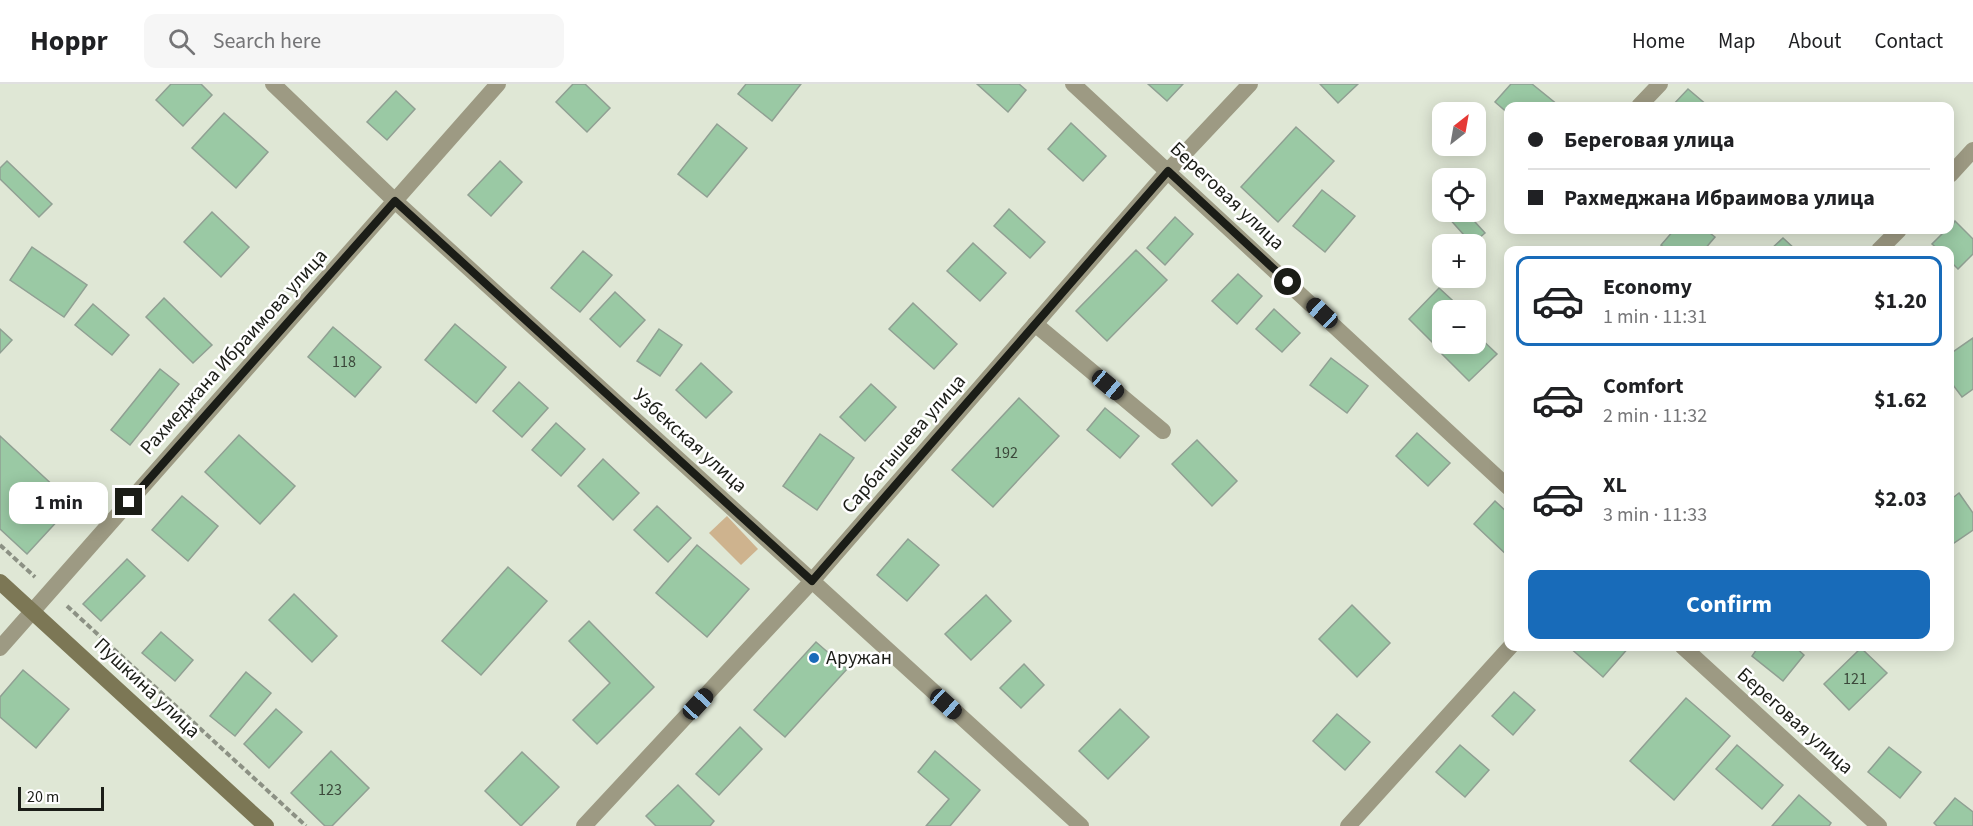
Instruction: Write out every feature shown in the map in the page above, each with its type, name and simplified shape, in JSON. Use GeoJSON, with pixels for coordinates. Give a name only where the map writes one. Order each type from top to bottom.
{"type":"FeatureCollection","features":[{"type":"Feature","properties":{"kind":"main road","name":"Пушкина улица"},"geometry":{"type":"LineString","coordinates":[[0,582],[266,826]]}},
{"type":"Feature","properties":{"kind":"street","name":"Узбекская улица"},"geometry":{"type":"LineString","coordinates":[[273,84],[395,201],[1081,826]]}},
{"type":"Feature","properties":{"kind":"street","name":"Рахмеджана Ибраимова улица"},"geometry":{"type":"LineString","coordinates":[[0,648],[498,84]]}},
{"type":"Feature","properties":{"kind":"street","name":"Береговая улица"},"geometry":{"type":"LineString","coordinates":[[1073,84],[1504,483]]}},
{"type":"Feature","properties":{"kind":"street","name":"Сарбагышева улица"},"geometry":{"type":"LineString","coordinates":[[584,826],[812,581],[1168,171],[1250,84]]}},
{"type":"Feature","properties":{"kind":"street"},"geometry":{"type":"LineString","coordinates":[[1643,102],[1660,84]]}},
{"type":"Feature","properties":{"kind":"street"},"geometry":{"type":"LineString","coordinates":[[1954,171],[1973,150]]}},
{"type":"Feature","properties":{"kind":"street"},"geometry":{"type":"LineString","coordinates":[[1883,246],[1895,234]]}},
{"type":"Feature","properties":{"kind":"street"},"geometry":{"type":"LineString","coordinates":[[1035,324],[1163,431]]}},
{"type":"Feature","properties":{"kind":"street"},"geometry":{"type":"LineString","coordinates":[[1348,826],[1506,651]]}},
{"type":"Feature","properties":{"kind":"street","name":"Береговая улица"},"geometry":{"type":"LineString","coordinates":[[1688,651],[1880,826]]}},
{"type":"Feature","properties":{"kind":"path"},"geometry":{"type":"LineString","coordinates":[[0,545],[306,826]]}},
{"type":"Feature","properties":{"kind":"shaded area"},"geometry":{"type":"Polygon","coordinates":[[[727,516],[758,549],[741,565],[709,533],[727,516]]]}},
{"type":"Feature","properties":{"kind":"building"},"geometry":{"type":"Polygon","coordinates":[[[171,84],[201,84],[212,95],[183,126],[156,100],[171,84]]]}},
{"type":"Feature","properties":{"kind":"building"},"geometry":{"type":"Polygon","coordinates":[[[573,84],[585,84],[610,108],[587,132],[556,102],[573,84]]]}},
{"type":"Feature","properties":{"kind":"building"},"geometry":{"type":"Polygon","coordinates":[[[746,84],[801,84],[772,121],[738,94],[746,84]]]}},
{"type":"Feature","properties":{"kind":"building"},"geometry":{"type":"Polygon","coordinates":[[[977,84],[1019,84],[1026,90],[1008,112],[977,84]]]}},
{"type":"Feature","properties":{"kind":"building"},"geometry":{"type":"Polygon","coordinates":[[[1148,84],[1183,84],[1167,101],[1148,84]]]}},
{"type":"Feature","properties":{"kind":"building"},"geometry":{"type":"Polygon","coordinates":[[[1320,84],[1358,84],[1338,103],[1320,84]]]}},
{"type":"Feature","properties":{"kind":"building"},"geometry":{"type":"Polygon","coordinates":[[[1511,84],[1532,84],[1554,102],[1504,102],[1504,110],[1495,102],[1511,84]]]}},
{"type":"Feature","properties":{"kind":"building"},"geometry":{"type":"Polygon","coordinates":[[[1688,89],[1703,102],[1676,102],[1688,89]]]}},
{"type":"Feature","properties":{"kind":"building"},"geometry":{"type":"Polygon","coordinates":[[[396,91],[415,109],[387,140],[367,122],[396,91]]]}},
{"type":"Feature","properties":{"kind":"building"},"geometry":{"type":"Polygon","coordinates":[[[224,113],[268,152],[236,188],[192,148],[224,113]]]}},
{"type":"Feature","properties":{"kind":"building"},"geometry":{"type":"Polygon","coordinates":[[[1071,123],[1106,156],[1083,181],[1048,149],[1071,123]]]}},
{"type":"Feature","properties":{"kind":"building"},"geometry":{"type":"Polygon","coordinates":[[[717,124],[747,148],[707,197],[678,174],[717,124]]]}},
{"type":"Feature","properties":{"kind":"building"},"geometry":{"type":"Polygon","coordinates":[[[1296,127],[1334,161],[1278,222],[1241,187],[1296,127]]]}},
{"type":"Feature","properties":{"kind":"building"},"geometry":{"type":"Polygon","coordinates":[[[7,161],[52,204],[39,217],[0,179],[0,168],[7,161]]]}},
{"type":"Feature","properties":{"kind":"building"},"geometry":{"type":"Polygon","coordinates":[[[500,161],[522,182],[491,216],[468,195],[500,161]]]}},
{"type":"Feature","properties":{"kind":"building"},"geometry":{"type":"Polygon","coordinates":[[[1322,190],[1355,216],[1325,252],[1293,226],[1322,190]]]}},
{"type":"Feature","properties":{"kind":"building"},"geometry":{"type":"Polygon","coordinates":[[[1009,209],[1045,242],[1030,258],[994,226],[1009,209]]]}},
{"type":"Feature","properties":{"kind":"building"},"geometry":{"type":"Polygon","coordinates":[[[212,212],[249,247],[221,277],[184,242],[212,212]]]}},
{"type":"Feature","properties":{"kind":"building"},"geometry":{"type":"Polygon","coordinates":[[[1175,217],[1193,234],[1165,265],[1147,248],[1175,217]]]}},
{"type":"Feature","properties":{"kind":"building"},"geometry":{"type":"Polygon","coordinates":[[[1955,221],[1973,239],[1973,254],[1958,269],[1954,265],[1954,246],[1932,244],[1942,234],[1954,234],[1955,221]]]}},
{"type":"Feature","properties":{"kind":"building"},"geometry":{"type":"Polygon","coordinates":[[[1452,222],[1475,222],[1485,233],[1484,234],[1463,234],[1452,222]]]}},
{"type":"Feature","properties":{"kind":"building"},"geometry":{"type":"Polygon","coordinates":[[[1671,234],[1711,234],[1715,237],[1707,246],[1661,245],[1671,234]]]}},
{"type":"Feature","properties":{"kind":"building"},"geometry":{"type":"Polygon","coordinates":[[[1783,238],[1792,246],[1774,246],[1783,238]]]}},
{"type":"Feature","properties":{"kind":"building"},"geometry":{"type":"Polygon","coordinates":[[[973,243],[1006,273],[980,301],[947,271],[973,243]]]}},
{"type":"Feature","properties":{"kind":"building"},"geometry":{"type":"Polygon","coordinates":[[[32,247],[87,285],[64,317],[10,280],[32,247]]]}},
{"type":"Feature","properties":{"kind":"building"},"geometry":{"type":"Polygon","coordinates":[[[1136,250],[1167,280],[1107,341],[1076,311],[1136,250]]]}},
{"type":"Feature","properties":{"kind":"building"},"geometry":{"type":"Polygon","coordinates":[[[583,251],[612,275],[580,312],[551,288],[583,251]]]}},
{"type":"Feature","properties":{"kind":"building"},"geometry":{"type":"Polygon","coordinates":[[[1238,274],[1262,296],[1237,324],[1212,301],[1238,274]]]}},
{"type":"Feature","properties":{"kind":"building"},"geometry":{"type":"Polygon","coordinates":[[[1439,288],[1452,300],[1432,300],[1432,342],[1409,319],[1439,288]]]}},
{"type":"Feature","properties":{"kind":"building"},"geometry":{"type":"Polygon","coordinates":[[[615,292],[645,320],[620,347],[590,319],[615,292]]]}},
{"type":"Feature","properties":{"kind":"building"},"geometry":{"type":"Polygon","coordinates":[[[164,298],[212,345],[193,363],[146,317],[164,298]]]}},
{"type":"Feature","properties":{"kind":"building"},"geometry":{"type":"Polygon","coordinates":[[[913,303],[957,344],[934,369],[889,329],[913,303]]]}},
{"type":"Feature","properties":{"kind":"building"},"geometry":{"type":"Polygon","coordinates":[[[93,304],[129,335],[112,355],[75,325],[93,304]]]}},
{"type":"Feature","properties":{"kind":"building"},"geometry":{"type":"Polygon","coordinates":[[[1274,309],[1300,333],[1282,352],[1256,329],[1274,309]]]}},
{"type":"Feature","properties":{"kind":"building"},"geometry":{"type":"Polygon","coordinates":[[[455,324],[506,367],[476,403],[425,360],[455,324]]]}},
{"type":"Feature","properties":{"kind":"building"},"geometry":{"type":"Polygon","coordinates":[[[333,327],[381,367],[355,397],[308,357],[333,327]]]}},
{"type":"Feature","properties":{"kind":"building"},"geometry":{"type":"Polygon","coordinates":[[[0,329],[12,340],[0,353],[0,329]]]}},
{"type":"Feature","properties":{"kind":"building"},"geometry":{"type":"Polygon","coordinates":[[[659,329],[682,345],[660,376],[637,361],[659,329]]]}},
{"type":"Feature","properties":{"kind":"building"},"geometry":{"type":"Polygon","coordinates":[[[1973,338],[1973,389],[1962,397],[1954,386],[1954,351],[1973,338]]]}},
{"type":"Feature","properties":{"kind":"building"},"geometry":{"type":"Polygon","coordinates":[[[1486,344],[1497,354],[1469,381],[1442,354],[1486,354],[1486,344]]]}},
{"type":"Feature","properties":{"kind":"building"},"geometry":{"type":"Polygon","coordinates":[[[1331,358],[1368,386],[1347,413],[1310,385],[1331,358]]]}},
{"type":"Feature","properties":{"kind":"building"},"geometry":{"type":"Polygon","coordinates":[[[701,363],[732,392],[706,418],[676,390],[701,363]]]}},
{"type":"Feature","properties":{"kind":"building"},"geometry":{"type":"Polygon","coordinates":[[[160,369],[179,384],[130,445],[111,430],[160,369]]]}},
{"type":"Feature","properties":{"kind":"building"},"geometry":{"type":"Polygon","coordinates":[[[519,382],[548,408],[522,437],[493,411],[519,382]]]}},
{"type":"Feature","properties":{"kind":"building"},"geometry":{"type":"Polygon","coordinates":[[[871,384],[896,407],[865,441],[840,417],[871,384]]]}},
{"type":"Feature","properties":{"kind":"building"},"geometry":{"type":"Polygon","coordinates":[[[1019,398],[1059,436],[993,507],[952,470],[1019,398]]]}},
{"type":"Feature","properties":{"kind":"building"},"geometry":{"type":"Polygon","coordinates":[[[1105,408],[1139,436],[1120,458],[1087,430],[1105,408]]]}},
{"type":"Feature","properties":{"kind":"building"},"geometry":{"type":"Polygon","coordinates":[[[556,423],[585,449],[561,476],[532,450],[556,423]]]}},
{"type":"Feature","properties":{"kind":"building"},"geometry":{"type":"Polygon","coordinates":[[[1417,433],[1450,463],[1428,486],[1396,456],[1417,433]]]}},
{"type":"Feature","properties":{"kind":"building"},"geometry":{"type":"Polygon","coordinates":[[[820,434],[854,458],[817,510],[783,486],[820,434]]]}},
{"type":"Feature","properties":{"kind":"building"},"geometry":{"type":"Polygon","coordinates":[[[239,435],[295,486],[260,524],[205,472],[239,435]]]}},
{"type":"Feature","properties":{"kind":"building"},"geometry":{"type":"Polygon","coordinates":[[[0,436],[73,504],[27,554],[0,529],[0,436]]]}},
{"type":"Feature","properties":{"kind":"building"},"geometry":{"type":"Polygon","coordinates":[[[1197,440],[1237,481],[1212,506],[1172,464],[1197,440]]]}},
{"type":"Feature","properties":{"kind":"building"},"geometry":{"type":"Polygon","coordinates":[[[603,459],[639,493],[613,520],[578,486],[603,459]]]}},
{"type":"Feature","properties":{"kind":"building"},"geometry":{"type":"Polygon","coordinates":[[[1959,493],[1973,513],[1973,530],[1954,543],[1954,497],[1959,493]]]}},
{"type":"Feature","properties":{"kind":"building"},"geometry":{"type":"Polygon","coordinates":[[[182,496],[218,526],[188,561],[152,530],[182,496]]]}},
{"type":"Feature","properties":{"kind":"building"},"geometry":{"type":"Polygon","coordinates":[[[1495,501],[1504,509],[1504,552],[1474,524],[1495,501]]]}},
{"type":"Feature","properties":{"kind":"building"},"geometry":{"type":"Polygon","coordinates":[[[657,506],[691,538],[668,562],[634,530],[657,506]]]}},
{"type":"Feature","properties":{"kind":"building"},"geometry":{"type":"Polygon","coordinates":[[[908,539],[939,565],[907,601],[877,575],[908,539]]]}},
{"type":"Feature","properties":{"kind":"building"},"geometry":{"type":"Polygon","coordinates":[[[697,545],[749,589],[707,637],[656,593],[697,545]]]}},
{"type":"Feature","properties":{"kind":"building"},"geometry":{"type":"Polygon","coordinates":[[[127,559],[145,576],[101,621],[83,604],[127,559]]]}},
{"type":"Feature","properties":{"kind":"building"},"geometry":{"type":"Polygon","coordinates":[[[508,567],[547,601],[481,675],[442,641],[508,567]]]}},
{"type":"Feature","properties":{"kind":"building"},"geometry":{"type":"Polygon","coordinates":[[[294,594],[337,636],[312,662],[269,620],[294,594]]]}},
{"type":"Feature","properties":{"kind":"building"},"geometry":{"type":"Polygon","coordinates":[[[986,595],[1011,621],[971,660],[945,634],[986,595]]]}},
{"type":"Feature","properties":{"kind":"building"},"geometry":{"type":"Polygon","coordinates":[[[1352,605],[1390,643],[1357,677],[1319,639],[1352,605]]]}},
{"type":"Feature","properties":{"kind":"building"},"geometry":{"type":"Polygon","coordinates":[[[589,621],[654,687],[597,744],[573,720],[610,683],[569,641],[589,621]]]}},
{"type":"Feature","properties":{"kind":"building"},"geometry":{"type":"Polygon","coordinates":[[[161,632],[193,660],[175,681],[142,653],[161,632]]]}},
{"type":"Feature","properties":{"kind":"building"},"geometry":{"type":"Polygon","coordinates":[[[816,642],[847,669],[785,737],[754,710],[816,642]]]}},
{"type":"Feature","properties":{"kind":"building"},"geometry":{"type":"Polygon","coordinates":[[[1574,651],[1626,651],[1603,677],[1574,651]]]}},
{"type":"Feature","properties":{"kind":"building"},"geometry":{"type":"Polygon","coordinates":[[[1756,651],[1800,651],[1804,655],[1783,681],[1752,656],[1756,651]]]}},
{"type":"Feature","properties":{"kind":"building"},"geometry":{"type":"Polygon","coordinates":[[[1858,651],[1864,651],[1887,673],[1849,710],[1824,684],[1858,651]]]}},
{"type":"Feature","properties":{"kind":"building"},"geometry":{"type":"Polygon","coordinates":[[[1024,664],[1044,685],[1021,708],[1000,688],[1024,664]]]}},
{"type":"Feature","properties":{"kind":"building"},"geometry":{"type":"Polygon","coordinates":[[[23,670],[69,709],[36,748],[0,717],[0,697],[23,670]]]}},
{"type":"Feature","properties":{"kind":"building"},"geometry":{"type":"Polygon","coordinates":[[[246,672],[271,693],[235,736],[210,716],[246,672]]]}},
{"type":"Feature","properties":{"kind":"building"},"geometry":{"type":"Polygon","coordinates":[[[1514,692],[1535,710],[1513,735],[1492,716],[1514,692]]]}},
{"type":"Feature","properties":{"kind":"building"},"geometry":{"type":"Polygon","coordinates":[[[1686,698],[1730,736],[1674,800],[1630,761],[1686,698]]]}},
{"type":"Feature","properties":{"kind":"building"},"geometry":{"type":"Polygon","coordinates":[[[276,709],[302,732],[269,768],[244,744],[276,709]]]}},
{"type":"Feature","properties":{"kind":"building"},"geometry":{"type":"Polygon","coordinates":[[[1120,709],[1149,737],[1108,779],[1079,751],[1120,709]]]}},
{"type":"Feature","properties":{"kind":"building"},"geometry":{"type":"Polygon","coordinates":[[[1337,714],[1370,742],[1345,770],[1313,741],[1337,714]]]}},
{"type":"Feature","properties":{"kind":"building"},"geometry":{"type":"Polygon","coordinates":[[[740,727],[762,749],[719,795],[696,774],[740,727]]]}},
{"type":"Feature","properties":{"kind":"building"},"geometry":{"type":"Polygon","coordinates":[[[1460,745],[1489,770],[1465,797],[1436,772],[1460,745]]]}},
{"type":"Feature","properties":{"kind":"building"},"geometry":{"type":"Polygon","coordinates":[[[1737,745],[1783,785],[1762,809],[1716,769],[1737,745]]]}},
{"type":"Feature","properties":{"kind":"building"},"geometry":{"type":"Polygon","coordinates":[[[1889,747],[1921,772],[1900,798],[1868,772],[1889,747]]]}},
{"type":"Feature","properties":{"kind":"building"},"geometry":{"type":"Polygon","coordinates":[[[331,751],[369,788],[332,826],[325,826],[291,793],[331,751]]]}},
{"type":"Feature","properties":{"kind":"building"},"geometry":{"type":"Polygon","coordinates":[[[935,751],[980,790],[950,826],[926,826],[949,799],[918,772],[935,751]]]}},
{"type":"Feature","properties":{"kind":"building"},"geometry":{"type":"Polygon","coordinates":[[[522,752],[559,787],[521,826],[485,791],[522,752]]]}},
{"type":"Feature","properties":{"kind":"building"},"geometry":{"type":"Polygon","coordinates":[[[678,785],[714,821],[710,826],[656,826],[646,816],[678,785]]]}},
{"type":"Feature","properties":{"kind":"building"},"geometry":{"type":"Polygon","coordinates":[[[1799,795],[1831,823],[1829,826],[1772,826],[1799,795]]]}},
{"type":"Feature","properties":{"kind":"building"},"geometry":{"type":"Polygon","coordinates":[[[1955,798],[1973,812],[1973,826],[1937,826],[1934,823],[1955,798]]]}},
{"type":"Feature","properties":{"kind":"place","name":"Аружан"},"geometry":{"type":"Point","coordinates":[814,658]}},
{"type":"Feature","properties":{"kind":"route"},"geometry":{"type":"LineString","coordinates":[[129,502],[395,201],[812,581],[1168,171],[1288,282]]}}]}
